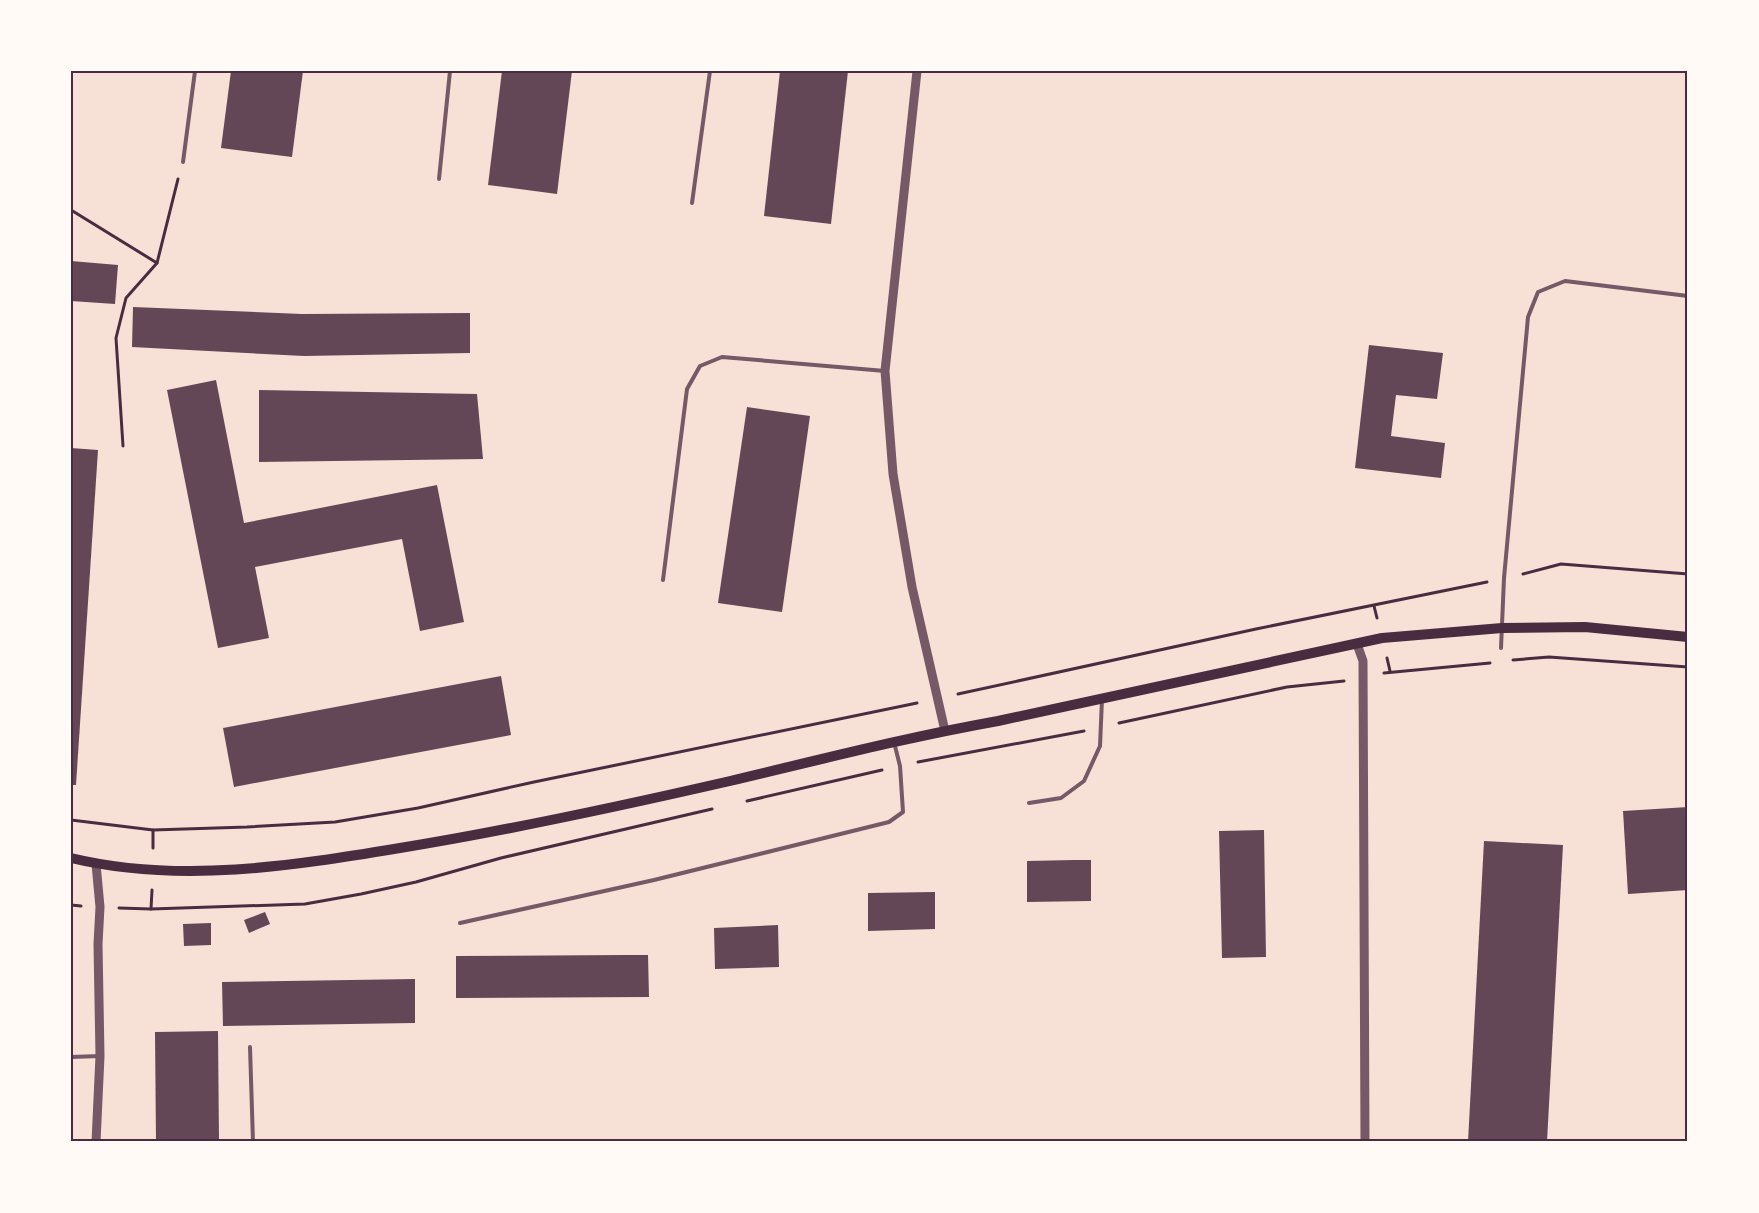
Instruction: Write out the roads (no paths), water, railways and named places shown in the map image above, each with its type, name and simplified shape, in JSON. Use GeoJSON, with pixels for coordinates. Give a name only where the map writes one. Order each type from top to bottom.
{"type":"FeatureCollection","features":[{"type":"Feature","properties":{"kind":"main road"},"geometry":{"type":"LineString","coordinates":[[71,858],[96,864],[152,871],[195,872],[326,861],[473,836],[687,791],[894,742],[998,722],[1382,638],[1502,628],[1585,627],[1688,636]]}},
{"type":"Feature","properties":{"kind":"street"},"geometry":{"type":"LineString","coordinates":[[917,71],[885,371],[893,474],[912,587],[945,731]]}},
{"type":"Feature","properties":{"kind":"street"},"geometry":{"type":"LineString","coordinates":[[1357,644],[1364,661],[1365,1142]]}},
{"type":"Feature","properties":{"kind":"street"},"geometry":{"type":"LineString","coordinates":[[96,864],[100,907],[100,1056],[96,1142]]}},
{"type":"Feature","properties":{"kind":"lane"},"geometry":{"type":"LineString","coordinates":[[183,162],[195,71]]}},
{"type":"Feature","properties":{"kind":"lane"},"geometry":{"type":"LineString","coordinates":[[439,179],[450,71]]}},
{"type":"Feature","properties":{"kind":"lane"},"geometry":{"type":"LineString","coordinates":[[692,203],[710,71]]}},
{"type":"Feature","properties":{"kind":"lane"},"geometry":{"type":"LineString","coordinates":[[1501,648],[1504,578],[1528,317],[1538,292],[1565,281],[1688,296]]}},
{"type":"Feature","properties":{"kind":"lane"},"geometry":{"type":"LineString","coordinates":[[663,580],[687,389],[700,366],[722,357],[885,371]]}},
{"type":"Feature","properties":{"kind":"lane"},"geometry":{"type":"LineString","coordinates":[[1029,803],[1061,798],[1084,781],[1100,746],[1102,699]]}},
{"type":"Feature","properties":{"kind":"lane"},"geometry":{"type":"LineString","coordinates":[[460,923],[654,880],[889,822],[903,812],[900,766],[894,742]]}},
{"type":"Feature","properties":{"kind":"lane"},"geometry":{"type":"LineString","coordinates":[[250,1047],[253,1142]]}},
{"type":"Feature","properties":{"kind":"lane"},"geometry":{"type":"LineString","coordinates":[[71,1057],[100,1056]]}}]}
